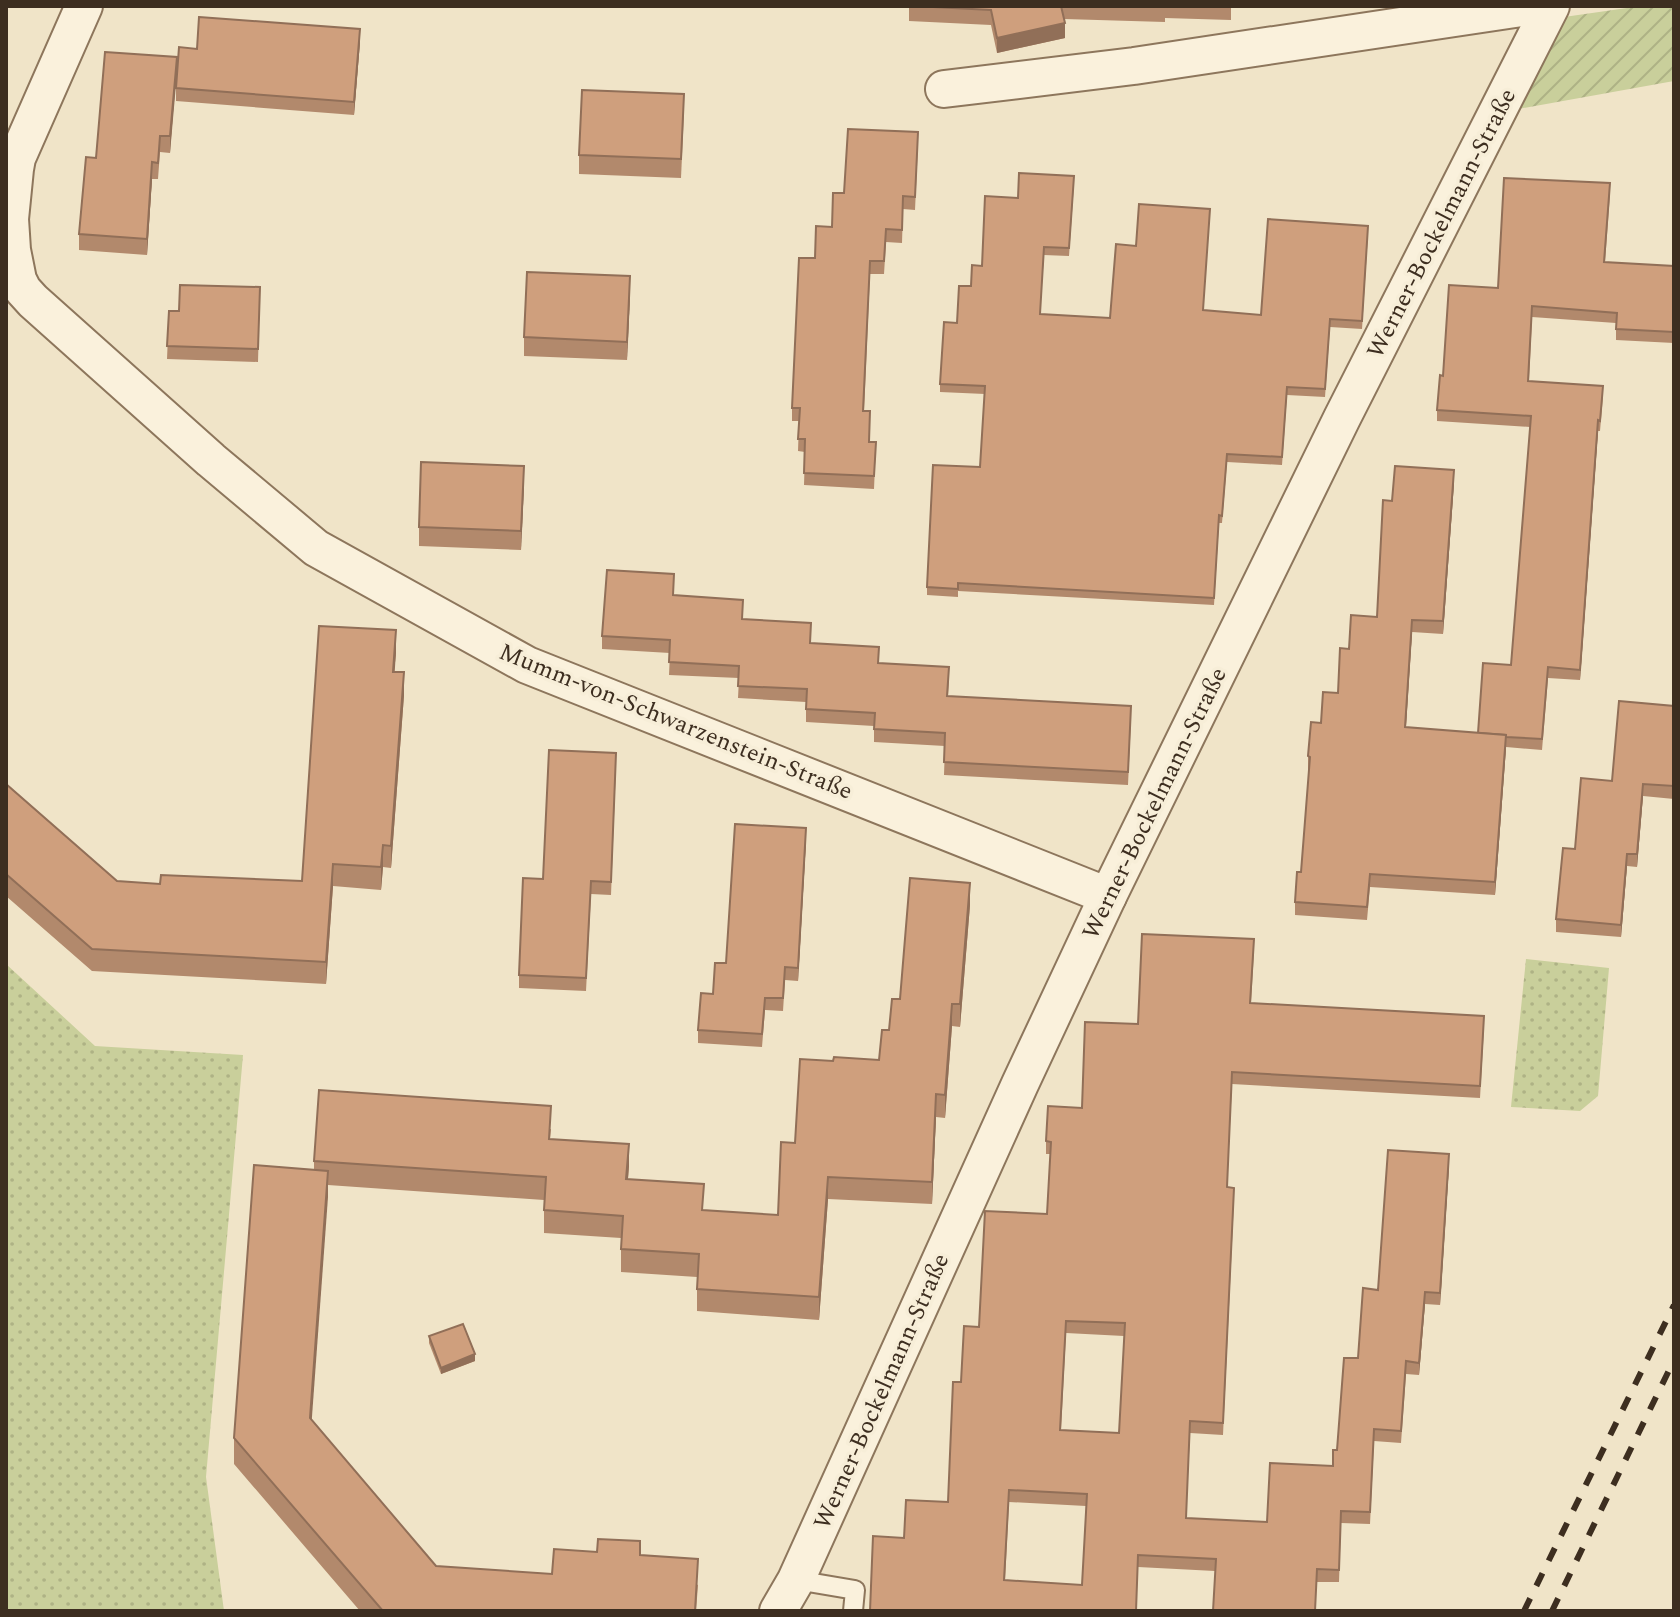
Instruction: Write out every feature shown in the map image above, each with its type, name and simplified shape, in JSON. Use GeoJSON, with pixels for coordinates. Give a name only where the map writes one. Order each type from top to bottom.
{"type":"FeatureCollection","features":[{"type":"Feature","properties":{"kind":"street","name":"Mumm-von-Schwarzenstein-Straße"},"geometry":{"type":"LineString","coordinates":[[84,6],[17,158],[10,219],[15,270],[23,290],[33,301],[211,460],[316,548],[527,665],[1108,896]]}},
{"type":"Feature","properties":{"kind":"street"},"geometry":{"type":"LineString","coordinates":[[944,89],[1134,66],[1534,6]]}},
{"type":"Feature","properties":{"kind":"street","name":"Werner-Bockelmann-Straße"},"geometry":{"type":"LineString","coordinates":[[778,1611],[796,1580],[1108,896],[1342,418],[1551,6]]}},
{"type":"Feature","properties":{"kind":"lane"},"geometry":{"type":"LineString","coordinates":[[796,1580],[855,1590],[853,1611]]}},
{"type":"Feature","properties":{"kind":"green space"},"geometry":{"type":"Polygon","coordinates":[[[1641,6],[1674,6],[1674,81],[1518,109],[1564,17],[1641,6]]]}},
{"type":"Feature","properties":{"kind":"green space"},"geometry":{"type":"Polygon","coordinates":[[[1526,959],[1609,968],[1598,1096],[1580,1111],[1511,1107],[1526,959]]]}},
{"type":"Feature","properties":{"kind":"green space"},"geometry":{"type":"Polygon","coordinates":[[[6,964],[95,1046],[243,1055],[206,1477],[224,1611],[6,1611],[6,964]]]}},
{"type":"Feature","properties":{"kind":"building"},"geometry":{"type":"Polygon","coordinates":[[[914,6],[1061,6],[1065,23],[997,38],[991,10],[914,6]]]}},
{"type":"Feature","properties":{"kind":"building"},"geometry":{"type":"Polygon","coordinates":[[[199,17],[360,29],[354,102],[176,88],[179,47],[197,49],[199,17]]]}},
{"type":"Feature","properties":{"kind":"building"},"geometry":{"type":"Polygon","coordinates":[[[105,52],[177,57],[170,136],[160,136],[158,163],[152,162],[147,239],[79,234],[86,157],[96,158],[105,52]]]}},
{"type":"Feature","properties":{"kind":"building"},"geometry":{"type":"Polygon","coordinates":[[[582,90],[684,94],[681,159],[579,155],[582,90]]]}},
{"type":"Feature","properties":{"kind":"building"},"geometry":{"type":"Polygon","coordinates":[[[848,129],[918,132],[915,197],[903,196],[902,230],[886,229],[884,261],[870,261],[863,411],[870,411],[869,442],[876,442],[874,476],[804,473],[805,439],[798,439],[800,408],[792,408],[799,258],[815,258],[816,226],[832,227],[833,193],[844,193],[848,129]]]}},
{"type":"Feature","properties":{"kind":"building"},"geometry":{"type":"Polygon","coordinates":[[[1019,173],[1074,176],[1069,248],[1044,247],[1040,314],[1110,318],[1116,244],[1136,246],[1139,204],[1210,209],[1203,310],[1261,315],[1268,219],[1368,226],[1362,321],[1330,319],[1325,389],[1287,387],[1282,457],[1227,454],[1222,516],[1219,515],[1214,598],[958,583],[958,589],[927,587],[933,465],[980,467],[985,386],[940,384],[944,322],[957,323],[959,286],[971,286],[972,265],[982,266],[985,196],[1018,198],[1019,173]]]}},
{"type":"Feature","properties":{"kind":"building"},"geometry":{"type":"Polygon","coordinates":[[[1504,178],[1610,183],[1604,262],[1674,266],[1674,332],[1616,329],[1617,313],[1532,306],[1528,381],[1603,386],[1580,670],[1548,667],[1542,739],[1478,733],[1483,663],[1511,665],[1531,416],[1437,410],[1440,375],[1443,376],[1449,285],[1498,288],[1504,178]]]}},
{"type":"Feature","properties":{"kind":"building"},"geometry":{"type":"Polygon","coordinates":[[[527,272],[630,276],[627,342],[524,337],[527,272]]]}},
{"type":"Feature","properties":{"kind":"building"},"geometry":{"type":"Polygon","coordinates":[[[180,285],[260,287],[258,349],[167,346],[169,311],[179,311],[180,285]]]}},
{"type":"Feature","properties":{"kind":"building"},"geometry":{"type":"Polygon","coordinates":[[[421,462],[524,466],[521,531],[419,527],[421,462]]]}},
{"type":"Feature","properties":{"kind":"building"},"geometry":{"type":"Polygon","coordinates":[[[1395,466],[1454,470],[1443,621],[1412,620],[1405,727],[1506,735],[1495,882],[1370,874],[1367,907],[1295,902],[1297,872],[1301,872],[1311,722],[1321,723],[1323,692],[1338,693],[1340,648],[1349,649],[1351,615],[1377,617],[1383,500],[1392,501],[1395,466]]]}},
{"type":"Feature","properties":{"kind":"building"},"geometry":{"type":"Polygon","coordinates":[[[607,570],[674,574],[673,595],[743,600],[742,619],[811,623],[810,643],[879,647],[878,663],[949,667],[947,696],[1131,706],[1128,772],[944,762],[945,733],[874,729],[875,713],[806,709],[807,689],[738,686],[739,666],[669,662],[670,640],[602,636],[607,570]]]}},
{"type":"Feature","properties":{"kind":"building"},"geometry":{"type":"Polygon","coordinates":[[[319,626],[396,630],[393,672],[404,672],[391,846],[383,845],[381,867],[333,864],[326,962],[92,949],[6,874],[6,784],[117,881],[160,884],[161,875],[302,881],[319,626]]]}},
{"type":"Feature","properties":{"kind":"building"},"geometry":{"type":"Polygon","coordinates":[[[1619,701],[1674,706],[1674,786],[1643,784],[1637,854],[1627,854],[1621,925],[1556,919],[1563,848],[1575,849],[1581,778],[1612,781],[1619,701]]]}},
{"type":"Feature","properties":{"kind":"building"},"geometry":{"type":"Polygon","coordinates":[[[549,750],[616,753],[611,882],[591,881],[586,978],[519,975],[523,878],[543,879],[549,750]]]}},
{"type":"Feature","properties":{"kind":"building"},"geometry":{"type":"Polygon","coordinates":[[[735,824],[806,828],[798,968],[785,967],[783,998],[765,998],[762,1034],[698,1030],[701,993],[713,994],[715,963],[726,963],[735,824]]]}},
{"type":"Feature","properties":{"kind":"building"},"geometry":{"type":"Polygon","coordinates":[[[910,878],[970,883],[960,1004],[952,1004],[945,1095],[936,1094],[932,1182],[828,1177],[819,1297],[697,1289],[699,1254],[621,1249],[623,1216],[544,1210],[546,1177],[314,1161],[319,1090],[551,1106],[549,1139],[629,1144],[626,1179],[704,1184],[702,1210],[778,1215],[781,1142],[795,1143],[800,1059],[833,1061],[834,1057],[879,1060],[882,1030],[889,1030],[892,999],[900,999],[910,878]]]}},
{"type":"Feature","properties":{"kind":"building"},"geometry":{"type":"Polygon","coordinates":[[[1142,934],[1254,939],[1250,1003],[1484,1016],[1480,1086],[1232,1072],[1227,1187],[1234,1188],[1223,1423],[1190,1421],[1186,1518],[1267,1522],[1270,1463],[1333,1466],[1344,1358],[1358,1358],[1363,1288],[1378,1290],[1388,1150],[1449,1154],[1440,1293],[1425,1292],[1419,1363],[1406,1361],[1401,1431],[1374,1429],[1370,1512],[1341,1511],[1339,1570],[1317,1569],[1315,1611],[1213,1611],[1216,1559],[1138,1555],[1136,1611],[870,1611],[873,1536],[904,1538],[906,1500],[948,1502],[953,1382],[961,1382],[964,1326],[979,1327],[985,1211],[1047,1214],[1051,1142],[1046,1141],[1048,1106],[1082,1108],[1085,1022],[1138,1024],[1142,934]],[[1066,1321],[1060,1430],[1119,1433],[1125,1323],[1066,1321]],[[1009,1490],[1004,1580],[1082,1585],[1087,1494],[1009,1490]]]}},
{"type":"Feature","properties":{"kind":"building"},"geometry":{"type":"Polygon","coordinates":[[[254,1165],[328,1171],[310,1418],[436,1566],[552,1574],[554,1549],[597,1552],[598,1539],[640,1541],[640,1555],[698,1559],[695,1611],[383,1611],[234,1438],[254,1165]]]}},
{"type":"Feature","properties":{"kind":"building"},"geometry":{"type":"Polygon","coordinates":[[[463,1324],[475,1354],[441,1368],[429,1336],[463,1324]]]}},
{"type":"Feature","properties":{"kind":"railway"},"geometry":{"type":"LineString","coordinates":[[1524,1611],[1674,1305]]}},
{"type":"Feature","properties":{"kind":"railway"},"geometry":{"type":"LineString","coordinates":[[1552,1611],[1674,1360]]}}]}
